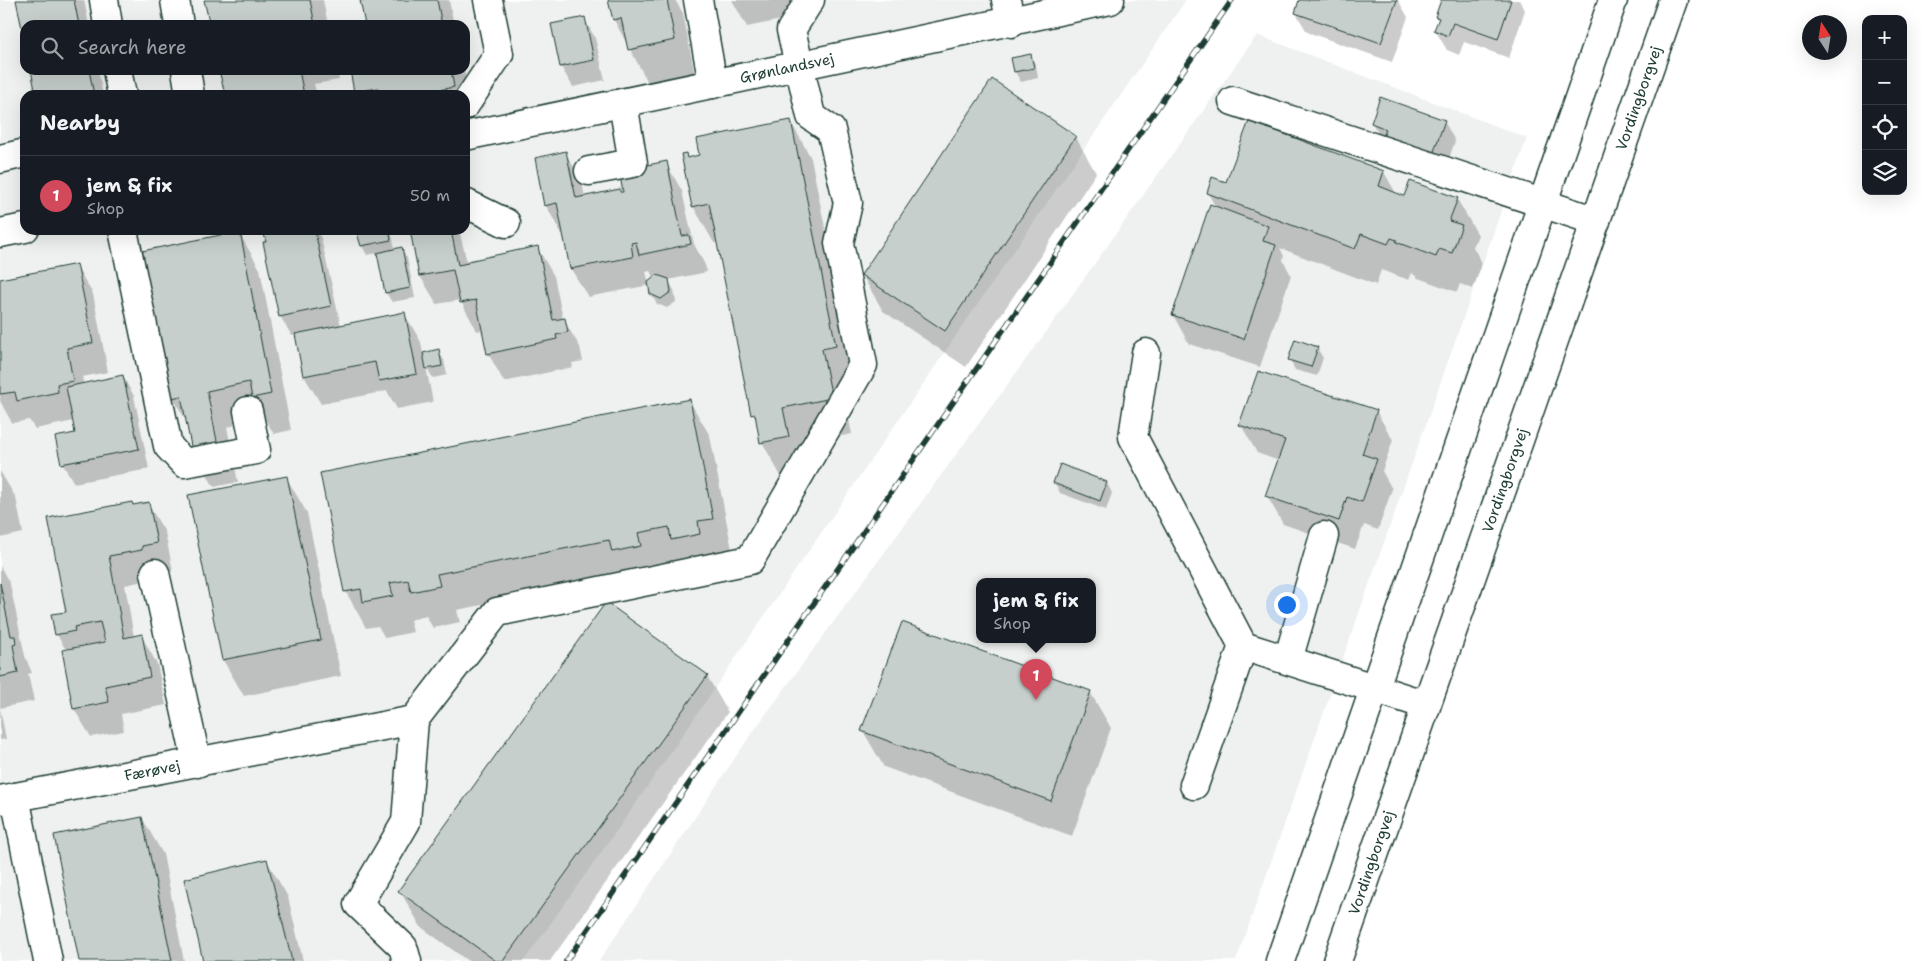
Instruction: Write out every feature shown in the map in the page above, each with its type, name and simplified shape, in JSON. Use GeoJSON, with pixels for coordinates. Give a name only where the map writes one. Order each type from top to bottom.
{"type":"FeatureCollection","features":[{"type":"Feature","properties":{"kind":"main road"},"geometry":{"type":"LineString","coordinates":[[104,0],[107,20]]}},
{"type":"Feature","properties":{"kind":"main road"},"geometry":{"type":"LineString","coordinates":[[175,0],[178,20]]}},
{"type":"Feature","properties":{"kind":"main road"},"geometry":{"type":"LineString","coordinates":[[470,98],[499,54],[488,0]]}},
{"type":"Feature","properties":{"kind":"main road"},"geometry":{"type":"LineString","coordinates":[[698,0],[714,84]]}},
{"type":"Feature","properties":{"kind":"main road"},"geometry":{"type":"LineString","coordinates":[[407,961],[403,947],[358,904],[406,822],[414,720],[498,612],[750,560],[863,365],[839,242],[848,203],[830,130],[811,116],[791,30],[810,0]]}},
{"type":"Feature","properties":{"kind":"main road"},"geometry":{"type":"LineString","coordinates":[[1280,961],[1373,688],[1613,0]]}},
{"type":"Feature","properties":{"kind":"main road","name":"Vordingborgvej"},"geometry":{"type":"LineString","coordinates":[[1337,961],[1673,0]]}},
{"type":"Feature","properties":{"kind":"main road","name":"Grønlandsvej"},"geometry":{"type":"LineString","coordinates":[[470,135],[799,66],[1008,11],[1109,1]]}},
{"type":"Feature","properties":{"kind":"main road"},"geometry":{"type":"LineString","coordinates":[[118,75],[121,90]]}},
{"type":"Feature","properties":{"kind":"main road"},"geometry":{"type":"LineString","coordinates":[[187,75],[189,90]]}},
{"type":"Feature","properties":{"kind":"main road"},"geometry":{"type":"LineString","coordinates":[[1233,102],[1596,221]]}},
{"type":"Feature","properties":{"kind":"main road"},"geometry":{"type":"LineString","coordinates":[[589,171],[633,162],[623,103]]}},
{"type":"Feature","properties":{"kind":"main road"},"geometry":{"type":"LineString","coordinates":[[0,158],[20,155]]}},
{"type":"Feature","properties":{"kind":"main road"},"geometry":{"type":"LineString","coordinates":[[470,205],[506,223]]}},
{"type":"Feature","properties":{"kind":"main road"},"geometry":{"type":"LineString","coordinates":[[0,233],[20,229]]}},
{"type":"Feature","properties":{"kind":"main road"},"geometry":{"type":"LineString","coordinates":[[124,235],[168,446],[184,463],[256,450],[248,411]]}},
{"type":"Feature","properties":{"kind":"main road"},"geometry":{"type":"LineString","coordinates":[[1146,353],[1133,438],[1243,646],[1426,705]]}},
{"type":"Feature","properties":{"kind":"main road"},"geometry":{"type":"LineString","coordinates":[[1288,660],[1324,536]]}},
{"type":"Feature","properties":{"kind":"main road"},"geometry":{"type":"LineString","coordinates":[[155,573],[197,763]]}},
{"type":"Feature","properties":{"kind":"main road"},"geometry":{"type":"LineString","coordinates":[[1194,785],[1243,646]]}},
{"type":"Feature","properties":{"kind":"main road","name":"Færøvej"},"geometry":{"type":"LineString","coordinates":[[8,799],[414,720]]}},
{"type":"Feature","properties":{"kind":"main road"},"geometry":{"type":"LineString","coordinates":[[8,799],[48,961]]}},
{"type":"Feature","properties":{"kind":"shaded area"},"geometry":{"type":"Polygon","coordinates":[[[0,0],[1186,0],[632,809],[524,961],[0,961],[0,0]]]}},
{"type":"Feature","properties":{"kind":"shaded area"},"geometry":{"type":"Polygon","coordinates":[[[1257,35],[1527,138],[1236,961],[599,961],[747,740],[1046,332],[1257,35]]]}},
{"type":"Feature","properties":{"kind":"building"},"geometry":{"type":"Polygon","coordinates":[[[16,0],[74,0],[78,20],[20,20],[16,0]]]}},
{"type":"Feature","properties":{"kind":"building"},"geometry":{"type":"Polygon","coordinates":[[[204,0],[310,0],[314,20],[209,20],[204,0]]]}},
{"type":"Feature","properties":{"kind":"building"},"geometry":{"type":"Polygon","coordinates":[[[360,0],[437,0],[441,20],[364,20],[360,0]]]}},
{"type":"Feature","properties":{"kind":"building"},"geometry":{"type":"Polygon","coordinates":[[[608,0],[667,0],[675,40],[628,50],[621,18],[613,20],[608,0]]]}},
{"type":"Feature","properties":{"kind":"building"},"geometry":{"type":"Polygon","coordinates":[[[1299,0],[1397,0],[1381,43],[1295,13],[1299,0]]]}},
{"type":"Feature","properties":{"kind":"building"},"geometry":{"type":"Polygon","coordinates":[[[1441,0],[1511,0],[1498,39],[1453,23],[1448,36],[1434,30],[1439,18],[1435,17],[1441,0]]]}},
{"type":"Feature","properties":{"kind":"building"},"geometry":{"type":"Polygon","coordinates":[[[585,17],[594,60],[560,67],[551,24],[585,17]]]}},
{"type":"Feature","properties":{"kind":"building"},"geometry":{"type":"Polygon","coordinates":[[[1031,54],[1034,68],[1014,72],[1011,58],[1031,54]]]}},
{"type":"Feature","properties":{"kind":"building"},"geometry":{"type":"Polygon","coordinates":[[[32,75],[90,75],[93,90],[35,90],[32,75]]]}},
{"type":"Feature","properties":{"kind":"building"},"geometry":{"type":"Polygon","coordinates":[[[220,75],[300,75],[303,90],[224,90],[220,75]]]}},
{"type":"Feature","properties":{"kind":"building"},"geometry":{"type":"Polygon","coordinates":[[[351,75],[452,75],[454,87],[438,90],[378,90],[378,88],[354,90],[351,75]]]}},
{"type":"Feature","properties":{"kind":"building"},"geometry":{"type":"Polygon","coordinates":[[[992,79],[1076,136],[945,331],[861,275],[992,79]]]}},
{"type":"Feature","properties":{"kind":"building"},"geometry":{"type":"Polygon","coordinates":[[[1380,97],[1445,120],[1432,157],[1382,140],[1386,129],[1371,123],[1380,97]]]}},
{"type":"Feature","properties":{"kind":"building"},"geometry":{"type":"Polygon","coordinates":[[[791,120],[836,346],[822,349],[832,398],[783,408],[789,437],[760,443],[755,414],[751,415],[709,203],[692,207],[681,154],[686,153],[687,158],[699,155],[696,139],[791,120]]]}},
{"type":"Feature","properties":{"kind":"building"},"geometry":{"type":"Polygon","coordinates":[[[1249,121],[1384,171],[1379,186],[1404,196],[1410,181],[1458,198],[1449,221],[1462,225],[1452,253],[1439,249],[1436,257],[1396,242],[1397,240],[1391,238],[1388,244],[1361,234],[1355,249],[1207,193],[1212,177],[1226,182],[1249,121]]]}},
{"type":"Feature","properties":{"kind":"building"},"geometry":{"type":"Polygon","coordinates":[[[566,151],[576,198],[620,189],[620,192],[623,192],[619,171],[667,161],[682,236],[689,235],[691,244],[639,255],[636,242],[631,243],[633,257],[570,269],[557,203],[544,206],[535,158],[566,151]]]}},
{"type":"Feature","properties":{"kind":"building"},"geometry":{"type":"Polygon","coordinates":[[[1210,204],[1268,226],[1263,241],[1276,245],[1244,339],[1172,315],[1210,204]]]}},
{"type":"Feature","properties":{"kind":"building"},"geometry":{"type":"Polygon","coordinates":[[[220,235],[241,235],[271,394],[252,398],[249,382],[207,391],[218,446],[192,451],[181,396],[172,398],[142,251],[220,235]]]}},
{"type":"Feature","properties":{"kind":"building"},"geometry":{"type":"Polygon","coordinates":[[[264,235],[316,235],[331,306],[279,317],[263,242],[266,242],[264,235]]]}},
{"type":"Feature","properties":{"kind":"building"},"geometry":{"type":"Polygon","coordinates":[[[358,235],[390,235],[391,240],[361,246],[358,235]]]}},
{"type":"Feature","properties":{"kind":"building"},"geometry":{"type":"Polygon","coordinates":[[[411,235],[452,235],[458,265],[468,263],[468,261],[538,246],[553,320],[565,318],[568,332],[556,335],[557,339],[487,354],[476,300],[460,303],[453,270],[419,276],[411,235]]]}},
{"type":"Feature","properties":{"kind":"building"},"geometry":{"type":"Polygon","coordinates":[[[402,247],[410,288],[385,293],[377,253],[402,247]]]}},
{"type":"Feature","properties":{"kind":"building"},"geometry":{"type":"Polygon","coordinates":[[[77,264],[93,343],[67,348],[73,381],[57,384],[58,392],[17,401],[15,392],[0,394],[0,279],[77,264]]]}},
{"type":"Feature","properties":{"kind":"building"},"geometry":{"type":"Polygon","coordinates":[[[657,275],[669,279],[671,292],[661,299],[650,294],[648,282],[657,275]]]}},
{"type":"Feature","properties":{"kind":"building"},"geometry":{"type":"Polygon","coordinates":[[[405,312],[417,374],[379,381],[375,362],[303,376],[295,334],[405,312]]]}},
{"type":"Feature","properties":{"kind":"building"},"geometry":{"type":"Polygon","coordinates":[[[1295,339],[1318,347],[1311,367],[1288,360],[1295,339]]]}},
{"type":"Feature","properties":{"kind":"building"},"geometry":{"type":"Polygon","coordinates":[[[439,349],[442,366],[426,369],[423,353],[439,349]]]}},
{"type":"Feature","properties":{"kind":"building"},"geometry":{"type":"Polygon","coordinates":[[[1258,371],[1377,410],[1362,454],[1377,459],[1362,502],[1347,497],[1339,521],[1265,496],[1285,440],[1239,425],[1258,371]]]}},
{"type":"Feature","properties":{"kind":"building"},"geometry":{"type":"Polygon","coordinates":[[[123,375],[139,449],[61,464],[55,437],[75,433],[66,387],[123,375]]]}},
{"type":"Feature","properties":{"kind":"building"},"geometry":{"type":"Polygon","coordinates":[[[690,399],[713,519],[698,521],[700,534],[671,540],[669,527],[638,533],[641,546],[612,552],[609,540],[437,574],[440,586],[411,592],[408,580],[390,583],[393,596],[363,602],[361,589],[344,592],[320,473],[690,399]]]}},
{"type":"Feature","properties":{"kind":"building"},"geometry":{"type":"Polygon","coordinates":[[[1060,464],[1107,482],[1100,501],[1053,483],[1060,464]]]}},
{"type":"Feature","properties":{"kind":"building"},"geometry":{"type":"Polygon","coordinates":[[[287,476],[321,640],[222,660],[188,495],[287,476]]]}},
{"type":"Feature","properties":{"kind":"building"},"geometry":{"type":"Polygon","coordinates":[[[132,502],[133,505],[149,502],[157,543],[142,546],[142,550],[109,556],[124,638],[142,634],[150,677],[105,686],[109,702],[73,709],[62,650],[105,642],[100,622],[74,627],[75,631],[55,635],[51,614],[66,612],[48,518],[132,502]]]}},
{"type":"Feature","properties":{"kind":"building"},"geometry":{"type":"Polygon","coordinates":[[[0,583],[11,636],[15,636],[16,644],[13,645],[18,673],[0,677],[0,583]]]}},
{"type":"Feature","properties":{"kind":"building"},"geometry":{"type":"Polygon","coordinates":[[[606,602],[708,675],[503,961],[496,961],[398,891],[606,602]]]}},
{"type":"Feature","properties":{"kind":"building"},"geometry":{"type":"Polygon","coordinates":[[[902,622],[1091,691],[1051,801],[861,731],[902,622]]]}},
{"type":"Feature","properties":{"kind":"building"},"geometry":{"type":"Polygon","coordinates":[[[142,817],[172,961],[79,961],[54,835],[142,817]]]}},
{"type":"Feature","properties":{"kind":"building"},"geometry":{"type":"Polygon","coordinates":[[[267,859],[292,961],[203,961],[184,879],[267,859]]]}},
{"type":"Feature","properties":{"kind":"railway"},"geometry":{"type":"LineString","coordinates":[[566,961],[1232,0]]}},
{"type":"Feature","properties":{"kind":"place","name":"jem & fix"},"geometry":{"type":"Point","coordinates":[1036,700]}}]}
